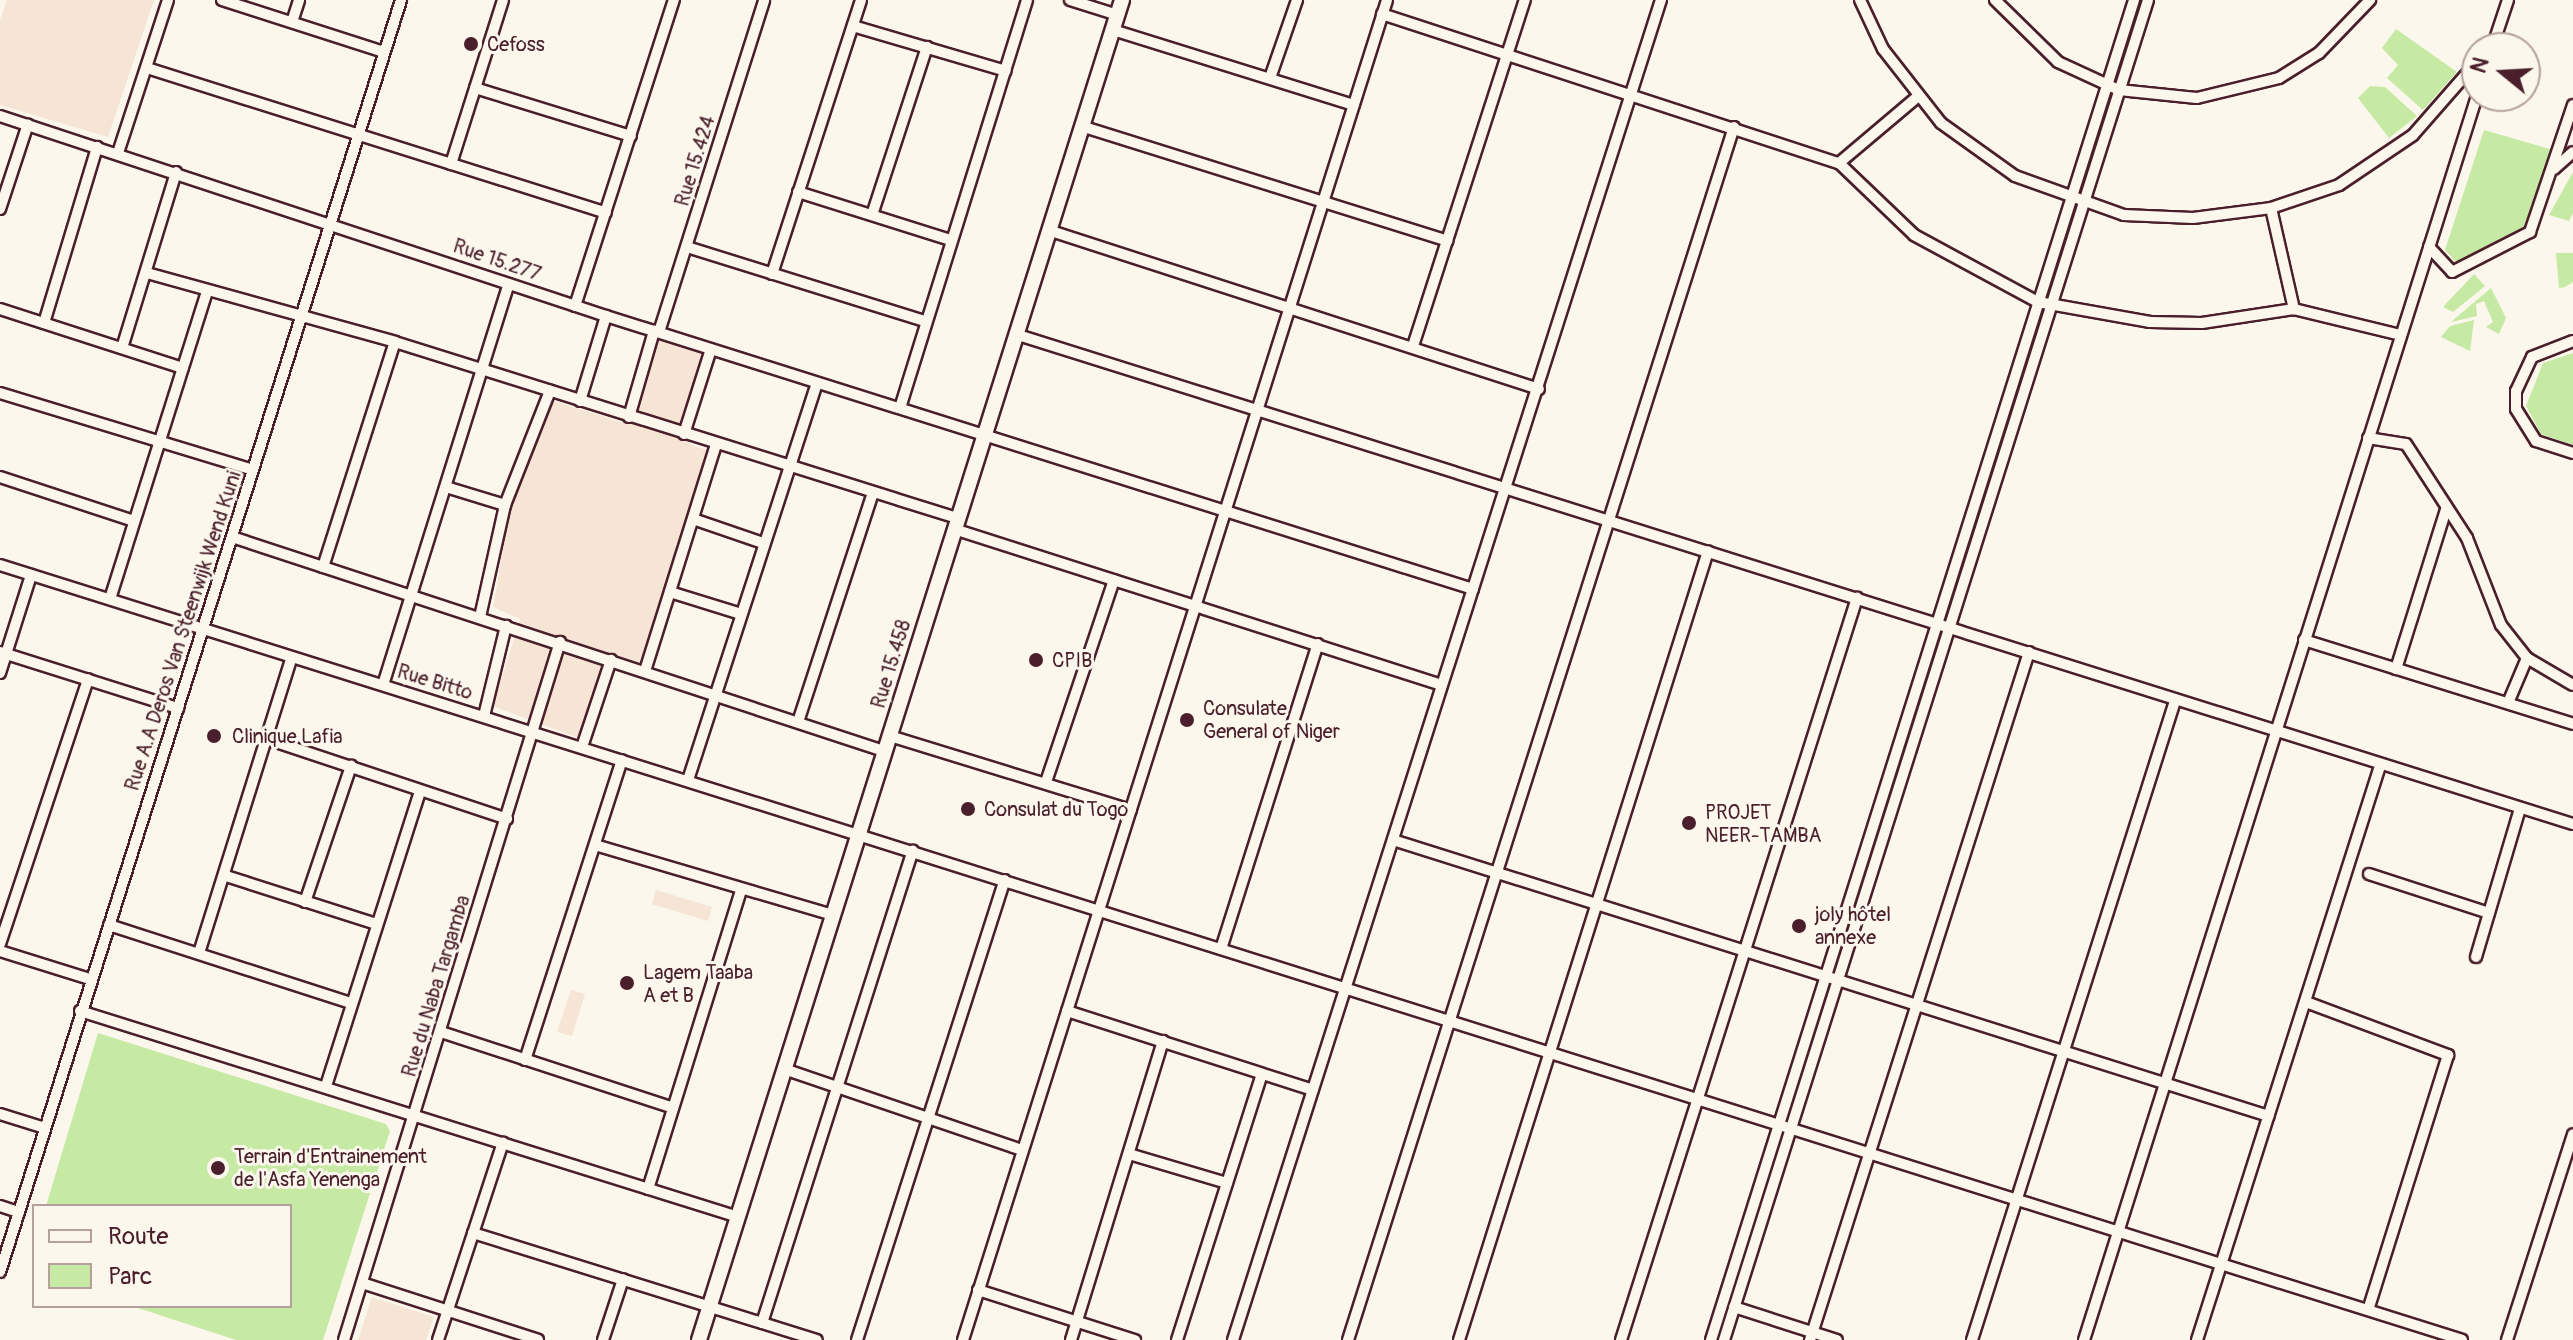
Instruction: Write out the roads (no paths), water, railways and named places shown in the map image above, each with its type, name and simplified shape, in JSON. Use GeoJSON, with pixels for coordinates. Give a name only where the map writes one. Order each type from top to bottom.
{"type":"FeatureCollection","features":[{"type":"Feature","properties":{"kind":"main road","name":"Rue 15.458"},"geometry":{"type":"LineString","coordinates":[[699,1340],[1120,7]]}},
{"type":"Feature","properties":{"kind":"street"},"geometry":{"type":"LineString","coordinates":[[118,153],[168,0]]}},
{"type":"Feature","properties":{"kind":"street"},"geometry":{"type":"LineString","coordinates":[[222,0],[384,52]]}},
{"type":"Feature","properties":{"kind":"street"},"geometry":{"type":"LineString","coordinates":[[292,22],[299,0]]}},
{"type":"Feature","properties":{"kind":"street","name":"Rue A.A Deros Van Steenwijk Wend Kuni"},"geometry":{"type":"LineString","coordinates":[[0,1272],[401,0]]}},
{"type":"Feature","properties":{"kind":"street"},"geometry":{"type":"LineString","coordinates":[[451,164],[503,0]]}},
{"type":"Feature","properties":{"kind":"street"},"geometry":{"type":"LineString","coordinates":[[575,306],[674,0]]}},
{"type":"Feature","properties":{"kind":"street","name":"Rue 15.424"},"geometry":{"type":"LineString","coordinates":[[629,417],[687,247],[764,0]]}},
{"type":"Feature","properties":{"kind":"street"},"geometry":{"type":"LineString","coordinates":[[772,274],[861,0]]}},
{"type":"Feature","properties":{"kind":"street"},"geometry":{"type":"LineString","coordinates":[[900,408],[924,321],[1027,0]]}},
{"type":"Feature","properties":{"kind":"street"},"geometry":{"type":"LineString","coordinates":[[1070,0],[1120,7]]}},
{"type":"Feature","properties":{"kind":"street"},"geometry":{"type":"LineString","coordinates":[[1270,78],[1297,0]]}},
{"type":"Feature","properties":{"kind":"street"},"geometry":{"type":"LineString","coordinates":[[963,1340],[1387,0]]}},
{"type":"Feature","properties":{"kind":"street"},"geometry":{"type":"LineString","coordinates":[[1413,346],[1525,0]]}},
{"type":"Feature","properties":{"kind":"street"},"geometry":{"type":"LineString","coordinates":[[1233,1340],[1661,0]]}},
{"type":"Feature","properties":{"kind":"street"},"geometry":{"type":"LineString","coordinates":[[1860,0],[1916,98],[1976,151],[2069,201],[2161,219],[2271,208],[2339,185],[2378,162],[2461,78]]}},
{"type":"Feature","properties":{"kind":"street"},"geometry":{"type":"LineString","coordinates":[[1995,0],[2048,55],[2106,86],[2197,98],[2240,93],[2319,53],[2370,0]]}},
{"type":"Feature","properties":{"kind":"street"},"geometry":{"type":"LineString","coordinates":[[1711,1340],[2134,0]]}},
{"type":"Feature","properties":{"kind":"street"},"geometry":{"type":"LineString","coordinates":[[1724,1340],[2148,0]]}},
{"type":"Feature","properties":{"kind":"street"},"geometry":{"type":"LineString","coordinates":[[2497,32],[2508,0]]}},
{"type":"Feature","properties":{"kind":"street"},"geometry":{"type":"LineString","coordinates":[[1382,14],[1839,163],[1914,235],[2038,302],[2117,319],[2202,323],[2294,309],[2401,335]]}},
{"type":"Feature","properties":{"kind":"street"},"geometry":{"type":"LineString","coordinates":[[853,26],[1006,71]]}},
{"type":"Feature","properties":{"kind":"street"},"geometry":{"type":"LineString","coordinates":[[1113,30],[1354,105]]}},
{"type":"Feature","properties":{"kind":"street"},"geometry":{"type":"LineString","coordinates":[[872,215],[927,47]]}},
{"type":"Feature","properties":{"kind":"street"},"geometry":{"type":"LineString","coordinates":[[147,68],[606,213]]}},
{"type":"Feature","properties":{"kind":"street"},"geometry":{"type":"LineString","coordinates":[[475,88],[631,136]]}},
{"type":"Feature","properties":{"kind":"street"},"geometry":{"type":"LineString","coordinates":[[1839,163],[1916,98]]}},
{"type":"Feature","properties":{"kind":"street"},"geometry":{"type":"LineString","coordinates":[[2429,247],[2452,272],[2530,232],[2573,105]]}},
{"type":"Feature","properties":{"kind":"street"},"geometry":{"type":"LineString","coordinates":[[2084,1340],[2472,112]]}},
{"type":"Feature","properties":{"kind":"street","name":"Rue 15.277"},"geometry":{"type":"LineString","coordinates":[[0,116],[332,222],[606,316],[817,383],[985,431],[1473,589]]}},
{"type":"Feature","properties":{"kind":"street"},"geometry":{"type":"LineString","coordinates":[[0,209],[28,124]]}},
{"type":"Feature","properties":{"kind":"street"},"geometry":{"type":"LineString","coordinates":[[1081,126],[1447,241]]}},
{"type":"Feature","properties":{"kind":"street"},"geometry":{"type":"LineString","coordinates":[[1348,1340],[1446,1019],[1734,127]]}},
{"type":"Feature","properties":{"kind":"street"},"geometry":{"type":"LineString","coordinates":[[44,323],[97,147]]}},
{"type":"Feature","properties":{"kind":"street"},"geometry":{"type":"LineString","coordinates":[[2553,170],[2573,152]]}},
{"type":"Feature","properties":{"kind":"street"},"geometry":{"type":"LineString","coordinates":[[122,348],[176,172]]}},
{"type":"Feature","properties":{"kind":"street"},"geometry":{"type":"LineString","coordinates":[[798,192],[950,240]]}},
{"type":"Feature","properties":{"kind":"street"},"geometry":{"type":"LineString","coordinates":[[2271,208],[2294,309]]}},
{"type":"Feature","properties":{"kind":"street"},"geometry":{"type":"LineString","coordinates":[[1048,230],[1539,389]]}},
{"type":"Feature","properties":{"kind":"street"},"geometry":{"type":"LineString","coordinates":[[687,247],[924,321]]}},
{"type":"Feature","properties":{"kind":"street"},"geometry":{"type":"LineString","coordinates":[[147,273],[395,342],[550,391],[872,495],[1114,580],[1442,685]]}},
{"type":"Feature","properties":{"kind":"street"},"geometry":{"type":"LineString","coordinates":[[383,685],[509,284]]}},
{"type":"Feature","properties":{"kind":"street"},"geometry":{"type":"LineString","coordinates":[[110,599],[207,291]]}},
{"type":"Feature","properties":{"kind":"street"},"geometry":{"type":"LineString","coordinates":[[0,309],[183,368]]}},
{"type":"Feature","properties":{"kind":"street"},"geometry":{"type":"LineString","coordinates":[[580,401],[606,316]]}},
{"type":"Feature","properties":{"kind":"street"},"geometry":{"type":"LineString","coordinates":[[1015,334],[1259,408],[2380,766],[2573,824]]}},
{"type":"Feature","properties":{"kind":"street"},"geometry":{"type":"LineString","coordinates":[[2572,454],[2552,450],[2523,427],[2516,391],[2532,357],[2573,341]]}},
{"type":"Feature","properties":{"kind":"street"},"geometry":{"type":"LineString","coordinates":[[323,567],[395,342]]}},
{"type":"Feature","properties":{"kind":"street"},"geometry":{"type":"LineString","coordinates":[[684,434],[711,349]]}},
{"type":"Feature","properties":{"kind":"street"},"geometry":{"type":"LineString","coordinates":[[688,780],[817,383]]}},
{"type":"Feature","properties":{"kind":"street"},"geometry":{"type":"LineString","coordinates":[[480,617],[505,505],[550,391]]}},
{"type":"Feature","properties":{"kind":"street"},"geometry":{"type":"LineString","coordinates":[[0,393],[253,470]]}},
{"type":"Feature","properties":{"kind":"street"},"geometry":{"type":"LineString","coordinates":[[2001,419],[2014,423]]}},
{"type":"Feature","properties":{"kind":"street"},"geometry":{"type":"LineString","coordinates":[[2368,438],[2406,444],[2467,538],[2501,625],[2527,658],[2573,685]]}},
{"type":"Feature","properties":{"kind":"street"},"geometry":{"type":"LineString","coordinates":[[645,671],[716,445]]}},
{"type":"Feature","properties":{"kind":"street"},"geometry":{"type":"LineString","coordinates":[[0,477],[134,521]]}},
{"type":"Feature","properties":{"kind":"street"},"geometry":{"type":"LineString","coordinates":[[1980,485],[1993,489]]}},
{"type":"Feature","properties":{"kind":"street"},"geometry":{"type":"LineString","coordinates":[[446,487],[505,505]]}},
{"type":"Feature","properties":{"kind":"street"},"geometry":{"type":"LineString","coordinates":[[798,722],[872,495]]}},
{"type":"Feature","properties":{"kind":"street"},"geometry":{"type":"LineString","coordinates":[[2396,669],[2446,509]]}},
{"type":"Feature","properties":{"kind":"street"},"geometry":{"type":"LineString","coordinates":[[693,519],[763,543]]}},
{"type":"Feature","properties":{"kind":"street"},"geometry":{"type":"LineString","coordinates":[[232,537],[560,642],[884,751]]}},
{"type":"Feature","properties":{"kind":"street"},"geometry":{"type":"LineString","coordinates":[[1459,1340],[1708,551]]}},
{"type":"Feature","properties":{"kind":"street","name":"Rue Bitto"},"geometry":{"type":"LineString","coordinates":[[0,565],[1446,1019],[2118,1235],[2462,1340]]}},
{"type":"Feature","properties":{"kind":"street"},"geometry":{"type":"LineString","coordinates":[[0,673],[3,653],[31,575]]}},
{"type":"Feature","properties":{"kind":"street"},"geometry":{"type":"LineString","coordinates":[[1046,782],[1114,580]]}},
{"type":"Feature","properties":{"kind":"street"},"geometry":{"type":"LineString","coordinates":[[670,592],[741,614]]}},
{"type":"Feature","properties":{"kind":"street"},"geometry":{"type":"LineString","coordinates":[[1621,1340],[1857,598]]}},
{"type":"Feature","properties":{"kind":"street"},"geometry":{"type":"LineString","coordinates":[[484,716],[506,626]]}},
{"type":"Feature","properties":{"kind":"street"},"geometry":{"type":"LineString","coordinates":[[2304,640],[2573,724]]}},
{"type":"Feature","properties":{"kind":"street","name":"Rue du Naba Targamba"},"geometry":{"type":"LineString","coordinates":[[344,1340],[560,642]]}},
{"type":"Feature","properties":{"kind":"street"},"geometry":{"type":"LineString","coordinates":[[1221,949],[1318,644]]}},
{"type":"Feature","properties":{"kind":"street"},"geometry":{"type":"LineString","coordinates":[[1811,1336],[2029,652]]}},
{"type":"Feature","properties":{"kind":"street"},"geometry":{"type":"LineString","coordinates":[[3,653],[178,708]]}},
{"type":"Feature","properties":{"kind":"street"},"geometry":{"type":"LineString","coordinates":[[199,953],[226,876],[292,657]]}},
{"type":"Feature","properties":{"kind":"street"},"geometry":{"type":"LineString","coordinates":[[2508,703],[2527,658]]}},
{"type":"Feature","properties":{"kind":"street"},"geometry":{"type":"LineString","coordinates":[[582,747],[611,660]]}},
{"type":"Feature","properties":{"kind":"street"},"geometry":{"type":"LineString","coordinates":[[0,944],[88,679]]}},
{"type":"Feature","properties":{"kind":"street"},"geometry":{"type":"LineString","coordinates":[[1972,1340],[2175,701]]}},
{"type":"Feature","properties":{"kind":"street"},"geometry":{"type":"LineString","coordinates":[[890,736],[1131,810]]}},
{"type":"Feature","properties":{"kind":"street"},"geometry":{"type":"LineString","coordinates":[[267,739],[507,819]]}},
{"type":"Feature","properties":{"kind":"street"},"geometry":{"type":"LineString","coordinates":[[525,1060],[622,760]]}},
{"type":"Feature","properties":{"kind":"street"},"geometry":{"type":"LineString","coordinates":[[305,902],[351,766]]}},
{"type":"Feature","properties":{"kind":"street"},"geometry":{"type":"LineString","coordinates":[[2197,1340],[2380,766]]}},
{"type":"Feature","properties":{"kind":"street"},"geometry":{"type":"LineString","coordinates":[[326,1086],[420,792]]}},
{"type":"Feature","properties":{"kind":"street"},"geometry":{"type":"LineString","coordinates":[[2476,957],[2520,808]]}},
{"type":"Feature","properties":{"kind":"street"},"geometry":{"type":"LineString","coordinates":[[1393,840],[2269,1116]]}},
{"type":"Feature","properties":{"kind":"street"},"geometry":{"type":"LineString","coordinates":[[595,845],[741,891],[833,915]]}},
{"type":"Feature","properties":{"kind":"street"},"geometry":{"type":"LineString","coordinates":[[762,1323],[913,851]]}},
{"type":"Feature","properties":{"kind":"street"},"geometry":{"type":"LineString","coordinates":[[2369,874],[2489,913]]}},
{"type":"Feature","properties":{"kind":"street"},"geometry":{"type":"LineString","coordinates":[[226,876],[376,924]]}},
{"type":"Feature","properties":{"kind":"street"},"geometry":{"type":"LineString","coordinates":[[857,1340],[1005,880]]}},
{"type":"Feature","properties":{"kind":"street"},"geometry":{"type":"LineString","coordinates":[[648,1189],[741,891]]}},
{"type":"Feature","properties":{"kind":"street"},"geometry":{"type":"LineString","coordinates":[[109,925],[351,1003]]}},
{"type":"Feature","properties":{"kind":"street"},"geometry":{"type":"LineString","coordinates":[[0,951],[90,979]]}},
{"type":"Feature","properties":{"kind":"street"},"geometry":{"type":"LineString","coordinates":[[2306,1002],[2448,1055],[2368,1310]]}},
{"type":"Feature","properties":{"kind":"street"},"geometry":{"type":"LineString","coordinates":[[80,1011],[738,1217]]}},
{"type":"Feature","properties":{"kind":"street"},"geometry":{"type":"LineString","coordinates":[[1067,1011],[1313,1090]]}},
{"type":"Feature","properties":{"kind":"street"},"geometry":{"type":"LineString","coordinates":[[441,1032],[673,1108]]}},
{"type":"Feature","properties":{"kind":"street"},"geometry":{"type":"LineString","coordinates":[[1071,1340],[1163,1041]]}},
{"type":"Feature","properties":{"kind":"street"},"geometry":{"type":"LineString","coordinates":[[784,1069],[926,1120],[1022,1150]]}},
{"type":"Feature","properties":{"kind":"street"},"geometry":{"type":"LineString","coordinates":[[1177,1340],[1262,1074]]}},
{"type":"Feature","properties":{"kind":"street"},"geometry":{"type":"LineString","coordinates":[[0,1114],[45,1128]]}},
{"type":"Feature","properties":{"kind":"street"},"geometry":{"type":"LineString","coordinates":[[2507,1340],[2573,1134]]}},
{"type":"Feature","properties":{"kind":"street"},"geometry":{"type":"LineString","coordinates":[[438,1340],[503,1142]]}},
{"type":"Feature","properties":{"kind":"street"},"geometry":{"type":"LineString","coordinates":[[1129,1154],[1227,1183]]}},
{"type":"Feature","properties":{"kind":"street"},"geometry":{"type":"LineString","coordinates":[[0,1206],[19,1212]]}},
{"type":"Feature","properties":{"kind":"street"},"geometry":{"type":"LineString","coordinates":[[473,1233],[762,1323],[791,1336],[817,1340]]}},
{"type":"Feature","properties":{"kind":"street"},"geometry":{"type":"LineString","coordinates":[[603,1340],[623,1279]]}},
{"type":"Feature","properties":{"kind":"street"},"geometry":{"type":"LineString","coordinates":[[362,1283],[538,1340]]}},
{"type":"Feature","properties":{"kind":"street"},"geometry":{"type":"LineString","coordinates":[[978,1290],[1135,1340]]}},
{"type":"Feature","properties":{"kind":"street"},"geometry":{"type":"LineString","coordinates":[[1734,1307],[1811,1336],[1837,1340]]}},
{"type":"Feature","properties":{"kind":"place","name":"Cefoss"},"geometry":{"type":"Point","coordinates":[471,44]}},
{"type":"Feature","properties":{"kind":"place","name":"CPIB"},"geometry":{"type":"Point","coordinates":[1036,660]}},
{"type":"Feature","properties":{"kind":"place","name":"Consulate General of Niger"},"geometry":{"type":"Point","coordinates":[1187,720]}},
{"type":"Feature","properties":{"kind":"place","name":"Clinique Lafia"},"geometry":{"type":"Point","coordinates":[214,736]}},
{"type":"Feature","properties":{"kind":"place","name":"Consulat du Togo"},"geometry":{"type":"Point","coordinates":[968,809]}},
{"type":"Feature","properties":{"kind":"place","name":"PROJET NEER-TAMBA"},"geometry":{"type":"Point","coordinates":[1689,823]}},
{"type":"Feature","properties":{"kind":"place","name":"joly hôtel annexe"},"geometry":{"type":"Point","coordinates":[1799,926]}},
{"type":"Feature","properties":{"kind":"place","name":"Lagem Taaba A et B"},"geometry":{"type":"Point","coordinates":[627,983]}},
{"type":"Feature","properties":{"kind":"place","name":"Terrain d'Entrainement de l'Asfa Yenenga"},"geometry":{"type":"Point","coordinates":[218,1168]}}]}
